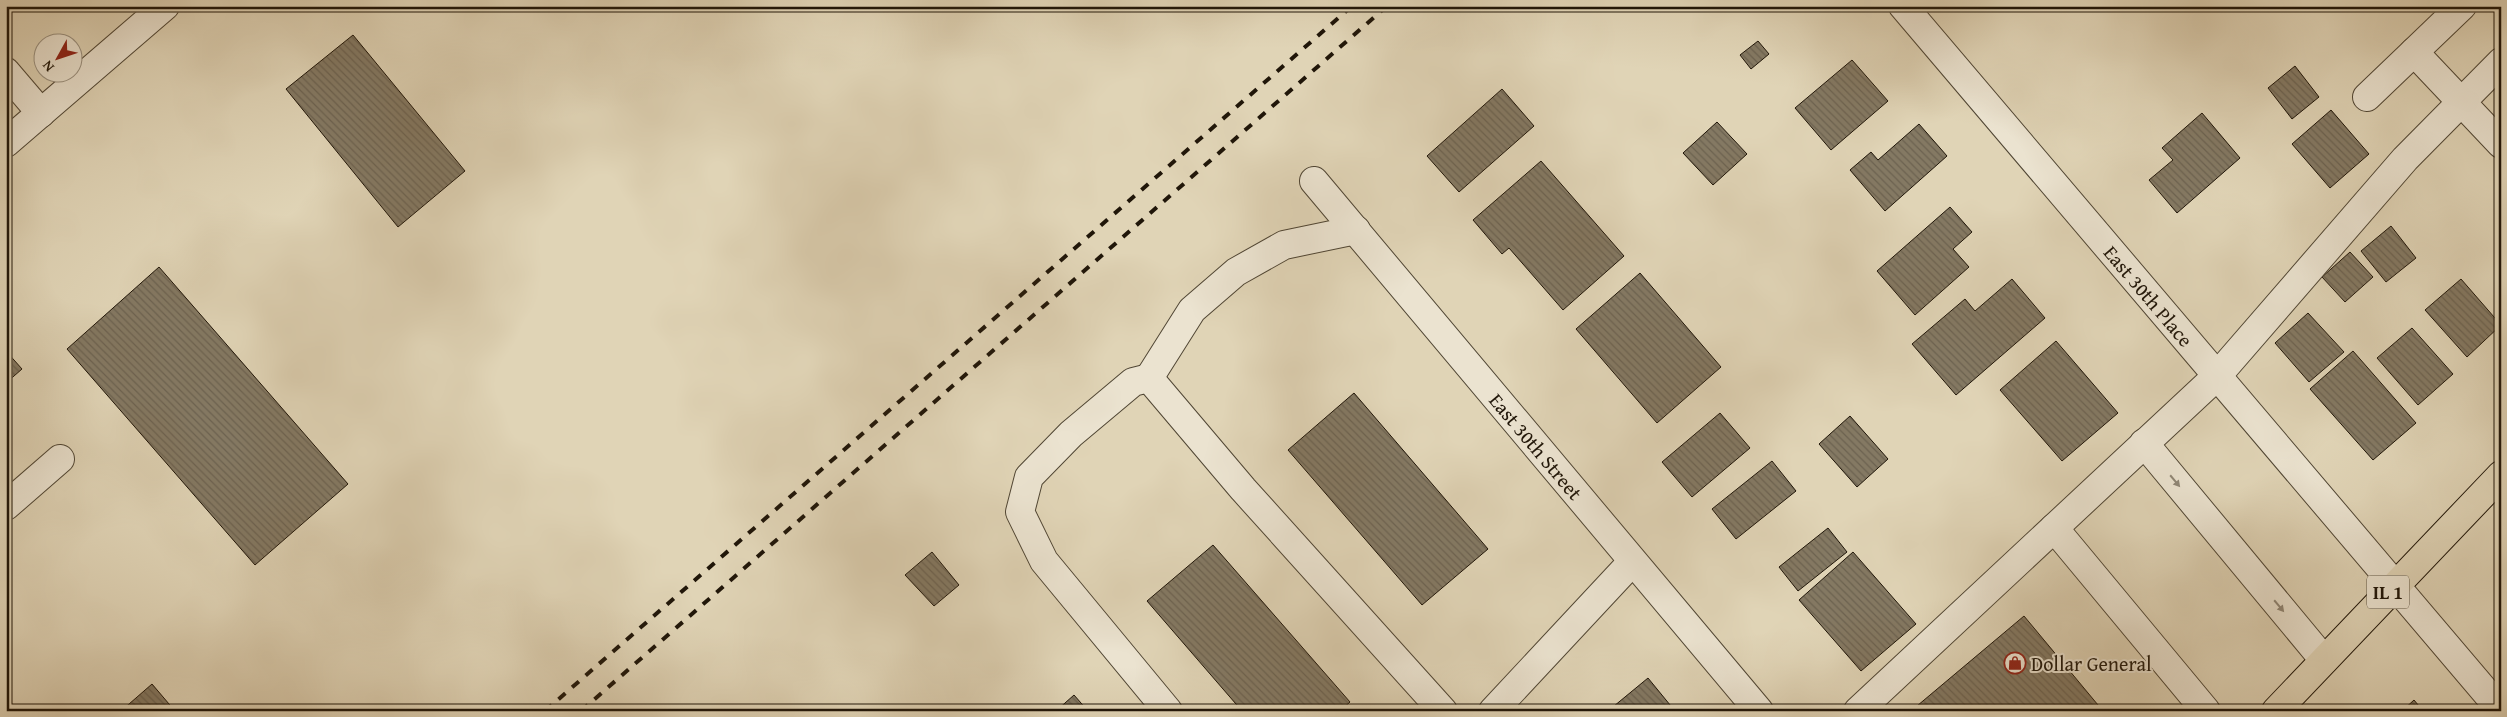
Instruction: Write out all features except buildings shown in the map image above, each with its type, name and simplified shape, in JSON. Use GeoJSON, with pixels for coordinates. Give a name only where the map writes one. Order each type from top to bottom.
{"type":"FeatureCollection","features":[{"type":"Feature","properties":{"kind":"main road","name":"IL 1"},"geometry":{"type":"LineString","coordinates":[[2276,711],[2501,474]]}},
{"type":"Feature","properties":{"kind":"street"},"geometry":{"type":"LineString","coordinates":[[6,143],[165,6]]}},
{"type":"Feature","properties":{"kind":"street","name":"East 30th Place"},"geometry":{"type":"LineString","coordinates":[[1903,6],[2501,710]]}},
{"type":"Feature","properties":{"kind":"street"},"geometry":{"type":"LineString","coordinates":[[2368,97],[2462,6]]}},
{"type":"Feature","properties":{"kind":"street"},"geometry":{"type":"LineString","coordinates":[[2414,52],[2501,144]]}},
{"type":"Feature","properties":{"kind":"street"},"geometry":{"type":"LineString","coordinates":[[1858,711],[2217,376],[2405,159],[2501,62]]}},
{"type":"Feature","properties":{"kind":"street"},"geometry":{"type":"LineString","coordinates":[[6,72],[41,113]]}},
{"type":"Feature","properties":{"kind":"street","name":"East 30th Street"},"geometry":{"type":"LineString","coordinates":[[1314,181],[1759,711]]}},
{"type":"Feature","properties":{"kind":"street"},"geometry":{"type":"LineString","coordinates":[[1168,711],[1044,561],[1020,512],[1029,477],[1071,434],[1133,382],[1150,378],[1192,310],[1236,272],[1284,245],[1356,230]]}},
{"type":"Feature","properties":{"kind":"street"},"geometry":{"type":"LineString","coordinates":[[1150,378],[1243,488],[1443,711]]}},
{"type":"Feature","properties":{"kind":"street"},"geometry":{"type":"LineString","coordinates":[[2144,443],[2324,660]]}},
{"type":"Feature","properties":{"kind":"street"},"geometry":{"type":"LineString","coordinates":[[6,506],[60,458]]}},
{"type":"Feature","properties":{"kind":"street"},"geometry":{"type":"LineString","coordinates":[[2054,528],[2206,711]]}},
{"type":"Feature","properties":{"kind":"street"},"geometry":{"type":"LineString","coordinates":[[1493,711],[1632,562]]}},
{"type":"Feature","properties":{"kind":"railway"},"geometry":{"type":"LineString","coordinates":[[545,711],[1352,6]]}},
{"type":"Feature","properties":{"kind":"railway"},"geometry":{"type":"LineString","coordinates":[[581,711],[1387,6]]}},
{"type":"Feature","properties":{"kind":"place","name":"Dollar General"},"geometry":{"type":"Point","coordinates":[2015,663]}}]}
